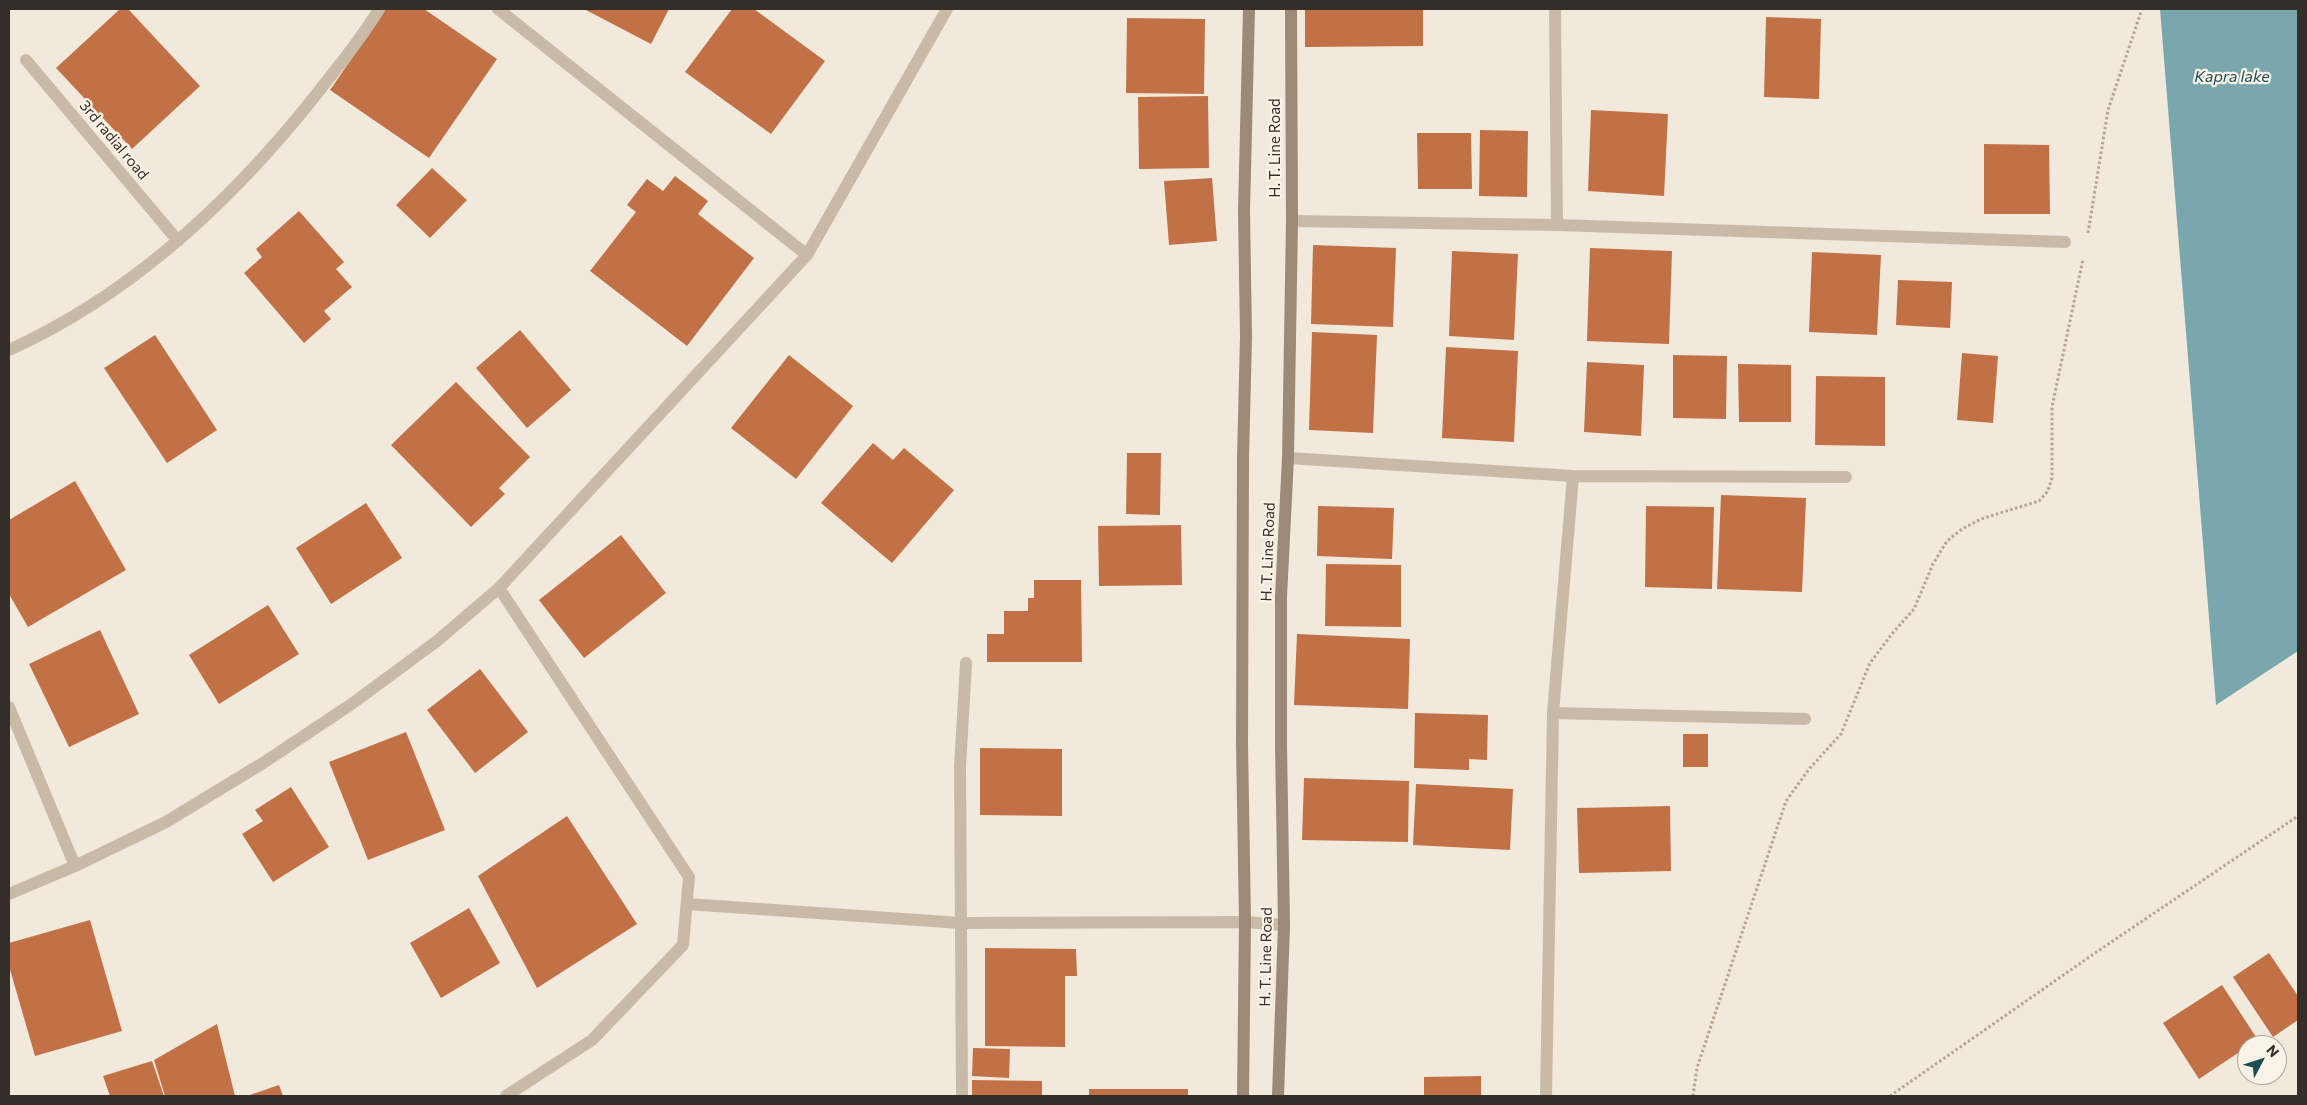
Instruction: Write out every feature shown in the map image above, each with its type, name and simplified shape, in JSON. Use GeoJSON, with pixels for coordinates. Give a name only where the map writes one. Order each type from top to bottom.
{"type":"FeatureCollection","features":[{"type":"Feature","properties":{"kind":"street"},"geometry":{"type":"LineString","coordinates":[[9,350],[103,299],[178,241],[240,184],[295,121],[365,33],[379,9]]}},
{"type":"Feature","properties":{"kind":"street"},"geometry":{"type":"LineString","coordinates":[[498,9],[807,255]]}},
{"type":"Feature","properties":{"kind":"street"},"geometry":{"type":"LineString","coordinates":[[9,894],[75,866],[166,822],[272,757],[353,703],[414,658],[499,588],[807,255],[947,9]]}},
{"type":"Feature","properties":{"kind":"street","name":"H. T. Line Road"},"geometry":{"type":"LineString","coordinates":[[1243,1096],[1245,922],[1242,743],[1243,468],[1246,337],[1244,211],[1249,9]]}},
{"type":"Feature","properties":{"kind":"street","name":"H. T. Line Road"},"geometry":{"type":"LineString","coordinates":[[1278,1096],[1284,925],[1281,607],[1288,458],[1292,221],[1290,9]]}},
{"type":"Feature","properties":{"kind":"street"},"geometry":{"type":"LineString","coordinates":[[1555,9],[1557,225]]}},
{"type":"Feature","properties":{"kind":"street","name":"3rd radial road"},"geometry":{"type":"LineString","coordinates":[[26,60],[178,241]]}},
{"type":"Feature","properties":{"kind":"street"},"geometry":{"type":"LineString","coordinates":[[1292,221],[1557,225],[2065,242]]}},
{"type":"Feature","properties":{"kind":"street"},"geometry":{"type":"LineString","coordinates":[[1288,458],[1574,476],[1846,477]]}},
{"type":"Feature","properties":{"kind":"street"},"geometry":{"type":"LineString","coordinates":[[1546,1096],[1554,713],[1574,476]]}},
{"type":"Feature","properties":{"kind":"street"},"geometry":{"type":"LineString","coordinates":[[499,588],[689,877],[683,945],[592,1040],[506,1096]]}},
{"type":"Feature","properties":{"kind":"street"},"geometry":{"type":"LineString","coordinates":[[962,1096],[960,766],[966,662]]}},
{"type":"Feature","properties":{"kind":"street"},"geometry":{"type":"LineString","coordinates":[[9,707],[75,866]]}},
{"type":"Feature","properties":{"kind":"street"},"geometry":{"type":"LineString","coordinates":[[1554,713],[1805,719]]}},
{"type":"Feature","properties":{"kind":"street"},"geometry":{"type":"LineString","coordinates":[[687,904],[961,923],[1245,922],[1284,925]]}},
{"type":"Feature","properties":{"kind":"path"},"geometry":{"type":"LineString","coordinates":[[2087,240],[2108,110],[2142,9]]}},
{"type":"Feature","properties":{"kind":"path"},"geometry":{"type":"LineString","coordinates":[[1693,1096],[1697,1068],[1786,801],[1810,768],[1841,734],[1870,663],[1891,634],[1914,609],[1933,564],[1947,541],[1962,529],[1981,519],[2039,501],[2048,491],[2052,478],[2052,407],[2084,258]]}},
{"type":"Feature","properties":{"kind":"path"},"geometry":{"type":"LineString","coordinates":[[1890,1096],[2095,953],[2298,816]]}},
{"type":"Feature","properties":{"kind":"water","name":"Kapra lake"},"geometry":{"type":"Polygon","coordinates":[[[2160,9],[2298,9],[2298,651],[2216,705],[2160,9]]]}},
{"type":"Feature","properties":{"kind":"building"},"geometry":{"type":"Polygon","coordinates":[[[120,9],[128,9],[200,86],[132,149],[56,68],[120,9]]]}},
{"type":"Feature","properties":{"kind":"building"},"geometry":{"type":"Polygon","coordinates":[[[386,9],[424,9],[497,59],[429,158],[330,90],[386,9]]]}},
{"type":"Feature","properties":{"kind":"building"},"geometry":{"type":"Polygon","coordinates":[[[584,9],[669,9],[651,44],[584,9]]]}},
{"type":"Feature","properties":{"kind":"building"},"geometry":{"type":"Polygon","coordinates":[[[732,9],[754,9],[825,61],[771,134],[685,72],[732,9]]]}},
{"type":"Feature","properties":{"kind":"building"},"geometry":{"type":"Polygon","coordinates":[[[1305,9],[1423,9],[1423,46],[1305,47],[1305,9]]]}},
{"type":"Feature","properties":{"kind":"building"},"geometry":{"type":"Polygon","coordinates":[[[1766,17],[1821,19],[1819,99],[1764,97],[1766,17]]]}},
{"type":"Feature","properties":{"kind":"building"},"geometry":{"type":"Polygon","coordinates":[[[1127,18],[1205,19],[1204,94],[1126,93],[1127,18]]]}},
{"type":"Feature","properties":{"kind":"building"},"geometry":{"type":"Polygon","coordinates":[[[1208,96],[1209,168],[1139,169],[1138,97],[1208,96]]]}},
{"type":"Feature","properties":{"kind":"building"},"geometry":{"type":"Polygon","coordinates":[[[1591,110],[1668,114],[1664,196],[1588,191],[1591,110]]]}},
{"type":"Feature","properties":{"kind":"building"},"geometry":{"type":"Polygon","coordinates":[[[1480,130],[1528,131],[1527,197],[1479,196],[1480,130]]]}},
{"type":"Feature","properties":{"kind":"building"},"geometry":{"type":"Polygon","coordinates":[[[1417,133],[1471,133],[1472,189],[1418,189],[1417,133]]]}},
{"type":"Feature","properties":{"kind":"building"},"geometry":{"type":"Polygon","coordinates":[[[1984,144],[2049,145],[2050,214],[1984,214],[1984,144]]]}},
{"type":"Feature","properties":{"kind":"building"},"geometry":{"type":"Polygon","coordinates":[[[432,168],[467,200],[430,238],[396,205],[432,168]]]}},
{"type":"Feature","properties":{"kind":"building"},"geometry":{"type":"Polygon","coordinates":[[[675,176],[708,201],[698,214],[754,258],[687,346],[590,271],[636,212],[627,205],[647,179],[663,191],[675,176]]]}},
{"type":"Feature","properties":{"kind":"building"},"geometry":{"type":"Polygon","coordinates":[[[1212,178],[1217,241],[1169,245],[1164,181],[1212,178]]]}},
{"type":"Feature","properties":{"kind":"building"},"geometry":{"type":"Polygon","coordinates":[[[299,211],[344,262],[336,269],[352,287],[324,311],[331,319],[304,343],[244,273],[262,257],[256,249],[299,211]]]}},
{"type":"Feature","properties":{"kind":"building"},"geometry":{"type":"Polygon","coordinates":[[[1313,245],[1396,248],[1393,327],[1311,324],[1313,245]]]}},
{"type":"Feature","properties":{"kind":"building"},"geometry":{"type":"Polygon","coordinates":[[[1590,248],[1672,251],[1669,344],[1587,341],[1590,248]]]}},
{"type":"Feature","properties":{"kind":"building"},"geometry":{"type":"Polygon","coordinates":[[[1452,251],[1518,254],[1514,340],[1449,336],[1452,251]]]}},
{"type":"Feature","properties":{"kind":"building"},"geometry":{"type":"Polygon","coordinates":[[[1812,252],[1881,255],[1877,335],[1809,332],[1812,252]]]}},
{"type":"Feature","properties":{"kind":"building"},"geometry":{"type":"Polygon","coordinates":[[[1898,280],[1952,282],[1950,328],[1896,325],[1898,280]]]}},
{"type":"Feature","properties":{"kind":"building"},"geometry":{"type":"Polygon","coordinates":[[[520,330],[571,390],[527,428],[476,368],[520,330]]]}},
{"type":"Feature","properties":{"kind":"building"},"geometry":{"type":"Polygon","coordinates":[[[1312,332],[1377,335],[1373,433],[1309,430],[1312,332]]]}},
{"type":"Feature","properties":{"kind":"building"},"geometry":{"type":"Polygon","coordinates":[[[155,335],[217,430],[167,463],[104,368],[155,335]]]}},
{"type":"Feature","properties":{"kind":"building"},"geometry":{"type":"Polygon","coordinates":[[[1446,347],[1518,351],[1514,442],[1442,438],[1446,347]]]}},
{"type":"Feature","properties":{"kind":"building"},"geometry":{"type":"Polygon","coordinates":[[[1962,353],[1998,356],[1993,423],[1957,420],[1962,353]]]}},
{"type":"Feature","properties":{"kind":"building"},"geometry":{"type":"Polygon","coordinates":[[[789,355],[853,406],[796,479],[731,428],[789,355]]]}},
{"type":"Feature","properties":{"kind":"building"},"geometry":{"type":"Polygon","coordinates":[[[1673,355],[1727,356],[1726,419],[1673,418],[1673,355]]]}},
{"type":"Feature","properties":{"kind":"building"},"geometry":{"type":"Polygon","coordinates":[[[1587,362],[1644,365],[1641,436],[1584,432],[1587,362]]]}},
{"type":"Feature","properties":{"kind":"building"},"geometry":{"type":"Polygon","coordinates":[[[1738,364],[1791,365],[1791,422],[1739,422],[1738,364]]]}},
{"type":"Feature","properties":{"kind":"building"},"geometry":{"type":"Polygon","coordinates":[[[1816,376],[1885,377],[1885,446],[1815,445],[1816,376]]]}},
{"type":"Feature","properties":{"kind":"building"},"geometry":{"type":"Polygon","coordinates":[[[456,382],[530,457],[499,488],[505,494],[471,527],[391,445],[456,382]]]}},
{"type":"Feature","properties":{"kind":"building"},"geometry":{"type":"Polygon","coordinates":[[[873,443],[893,460],[904,448],[954,490],[892,563],[821,503],[873,443]]]}},
{"type":"Feature","properties":{"kind":"building"},"geometry":{"type":"Polygon","coordinates":[[[1127,453],[1161,453],[1160,515],[1126,514],[1127,453]]]}},
{"type":"Feature","properties":{"kind":"building"},"geometry":{"type":"Polygon","coordinates":[[[75,481],[126,570],[28,627],[9,594],[9,520],[75,481]]]}},
{"type":"Feature","properties":{"kind":"building"},"geometry":{"type":"Polygon","coordinates":[[[1721,495],[1806,498],[1802,592],[1717,589],[1721,495]]]}},
{"type":"Feature","properties":{"kind":"building"},"geometry":{"type":"Polygon","coordinates":[[[366,503],[402,558],[331,604],[296,548],[366,503]]]}},
{"type":"Feature","properties":{"kind":"building"},"geometry":{"type":"Polygon","coordinates":[[[1318,506],[1394,508],[1392,559],[1317,556],[1318,506]]]}},
{"type":"Feature","properties":{"kind":"building"},"geometry":{"type":"Polygon","coordinates":[[[1646,506],[1714,507],[1712,589],[1645,587],[1646,506]]]}},
{"type":"Feature","properties":{"kind":"building"},"geometry":{"type":"Polygon","coordinates":[[[1181,525],[1182,585],[1099,586],[1098,526],[1181,525]]]}},
{"type":"Feature","properties":{"kind":"building"},"geometry":{"type":"Polygon","coordinates":[[[621,535],[666,593],[584,658],[539,600],[621,535]]]}},
{"type":"Feature","properties":{"kind":"building"},"geometry":{"type":"Polygon","coordinates":[[[1326,564],[1401,565],[1401,627],[1325,626],[1326,564]]]}},
{"type":"Feature","properties":{"kind":"building"},"geometry":{"type":"Polygon","coordinates":[[[1034,580],[1081,580],[1082,662],[987,662],[987,634],[1004,634],[1004,611],[1028,611],[1028,598],[1034,598],[1034,580]]]}},
{"type":"Feature","properties":{"kind":"building"},"geometry":{"type":"Polygon","coordinates":[[[268,605],[299,654],[219,704],[189,655],[268,605]]]}},
{"type":"Feature","properties":{"kind":"building"},"geometry":{"type":"Polygon","coordinates":[[[100,630],[139,714],[69,747],[29,664],[100,630]]]}},
{"type":"Feature","properties":{"kind":"building"},"geometry":{"type":"Polygon","coordinates":[[[1297,634],[1410,639],[1408,709],[1294,705],[1297,634]]]}},
{"type":"Feature","properties":{"kind":"building"},"geometry":{"type":"Polygon","coordinates":[[[480,669],[528,732],[475,773],[427,710],[480,669]]]}},
{"type":"Feature","properties":{"kind":"building"},"geometry":{"type":"Polygon","coordinates":[[[1415,713],[1488,715],[1487,760],[1469,759],[1469,770],[1414,768],[1415,713]]]}},
{"type":"Feature","properties":{"kind":"building"},"geometry":{"type":"Polygon","coordinates":[[[406,732],[445,830],[368,860],[329,762],[406,732]]]}},
{"type":"Feature","properties":{"kind":"building"},"geometry":{"type":"Polygon","coordinates":[[[1683,734],[1708,734],[1708,767],[1683,767],[1683,734]]]}},
{"type":"Feature","properties":{"kind":"building"},"geometry":{"type":"Polygon","coordinates":[[[980,748],[1062,749],[1062,816],[980,815],[980,748]]]}},
{"type":"Feature","properties":{"kind":"building"},"geometry":{"type":"Polygon","coordinates":[[[1304,778],[1409,781],[1408,842],[1302,840],[1304,778]]]}},
{"type":"Feature","properties":{"kind":"building"},"geometry":{"type":"Polygon","coordinates":[[[1416,784],[1513,789],[1510,850],[1413,845],[1416,784]]]}},
{"type":"Feature","properties":{"kind":"building"},"geometry":{"type":"Polygon","coordinates":[[[291,787],[329,847],[273,882],[242,834],[263,821],[255,810],[291,787]]]}},
{"type":"Feature","properties":{"kind":"building"},"geometry":{"type":"Polygon","coordinates":[[[1670,806],[1671,871],[1579,873],[1577,808],[1670,806]]]}},
{"type":"Feature","properties":{"kind":"building"},"geometry":{"type":"Polygon","coordinates":[[[567,816],[637,924],[537,988],[478,876],[567,816]]]}},
{"type":"Feature","properties":{"kind":"building"},"geometry":{"type":"Polygon","coordinates":[[[469,908],[500,963],[441,998],[410,943],[469,908]]]}},
{"type":"Feature","properties":{"kind":"building"},"geometry":{"type":"Polygon","coordinates":[[[90,920],[122,1031],[35,1056],[9,966],[9,943],[90,920]]]}},
{"type":"Feature","properties":{"kind":"building"},"geometry":{"type":"Polygon","coordinates":[[[985,948],[1076,949],[1077,976],[1065,976],[1065,1047],[985,1046],[985,948]]]}},
{"type":"Feature","properties":{"kind":"building"},"geometry":{"type":"Polygon","coordinates":[[[2269,953],[2298,996],[2298,1020],[2276,1035],[2272,1035],[2233,977],[2269,953]]]}},
{"type":"Feature","properties":{"kind":"building"},"geometry":{"type":"Polygon","coordinates":[[[2222,985],[2255,1035],[2237,1035],[2237,1054],[2199,1079],[2163,1023],[2222,985]]]}},
{"type":"Feature","properties":{"kind":"building"},"geometry":{"type":"Polygon","coordinates":[[[217,1024],[235,1096],[165,1096],[154,1060],[217,1024]]]}},
{"type":"Feature","properties":{"kind":"building"},"geometry":{"type":"Polygon","coordinates":[[[973,1048],[1010,1049],[1009,1078],[972,1076],[973,1048]]]}},
{"type":"Feature","properties":{"kind":"building"},"geometry":{"type":"Polygon","coordinates":[[[152,1061],[164,1096],[110,1096],[103,1076],[152,1061]]]}},
{"type":"Feature","properties":{"kind":"building"},"geometry":{"type":"Polygon","coordinates":[[[1481,1076],[1481,1096],[1424,1096],[1424,1077],[1481,1076]]]}},
{"type":"Feature","properties":{"kind":"building"},"geometry":{"type":"Polygon","coordinates":[[[972,1080],[1042,1081],[1042,1096],[972,1096],[972,1080]]]}},
{"type":"Feature","properties":{"kind":"building"},"geometry":{"type":"Polygon","coordinates":[[[279,1085],[283,1096],[247,1096],[279,1085]]]}},
{"type":"Feature","properties":{"kind":"building"},"geometry":{"type":"Polygon","coordinates":[[[1089,1089],[1188,1089],[1188,1096],[1089,1096],[1089,1089]]]}}]}
